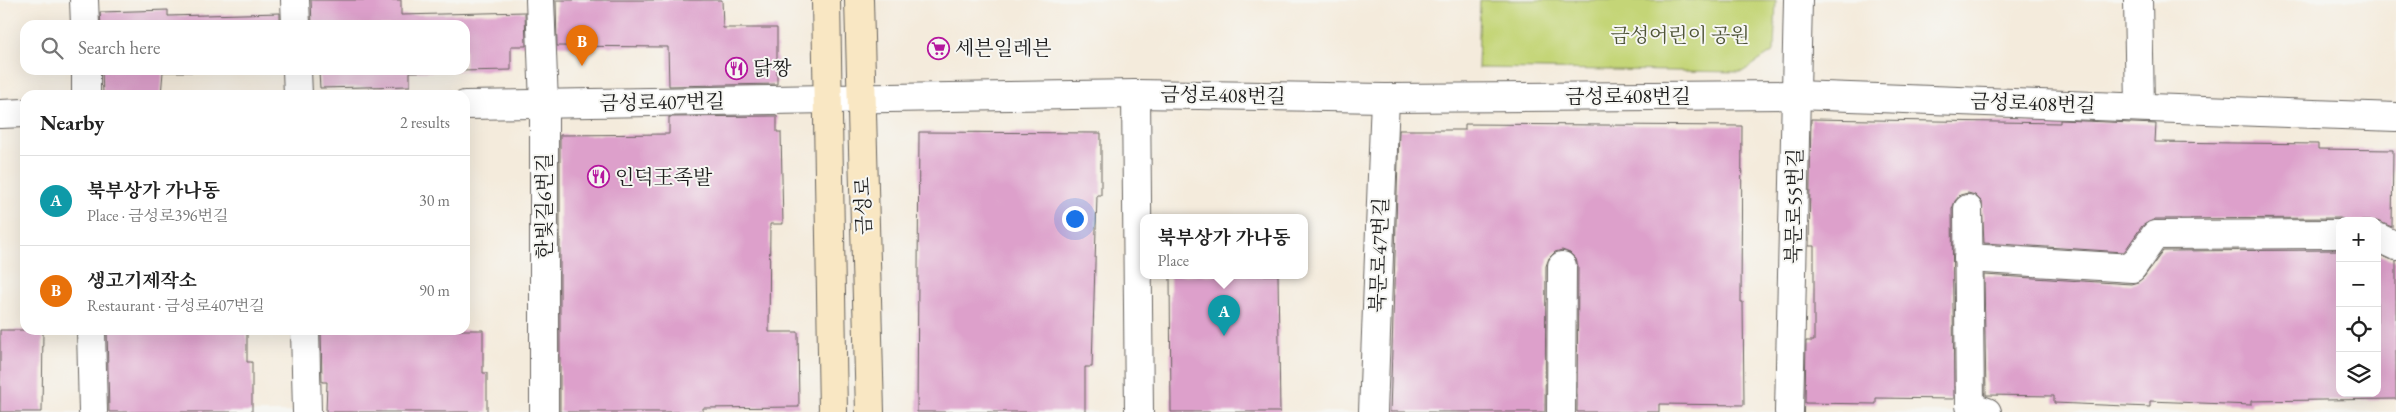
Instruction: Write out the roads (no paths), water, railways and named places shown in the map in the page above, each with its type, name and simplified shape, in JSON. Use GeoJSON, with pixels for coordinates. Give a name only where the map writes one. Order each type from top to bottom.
{"type":"FeatureCollection","features":[{"type":"Feature","properties":{"kind":"street"},"geometry":{"type":"LineString","coordinates":[[84,0],[84,20]]}},
{"type":"Feature","properties":{"kind":"street"},"geometry":{"type":"LineString","coordinates":[[295,0],[296,20]]}},
{"type":"Feature","properties":{"kind":"street","name":"한빛길6번길"},"geometry":{"type":"LineString","coordinates":[[540,0],[544,104],[544,412]]}},
{"type":"Feature","properties":{"kind":"street","name":"금성로"},"geometry":{"type":"LineString","coordinates":[[826,0],[833,412]]}},
{"type":"Feature","properties":{"kind":"street","name":"금성로"},"geometry":{"type":"LineString","coordinates":[[859,0],[860,98],[870,412]]}},
{"type":"Feature","properties":{"kind":"street","name":"북문로55번길"},"geometry":{"type":"LineString","coordinates":[[1789,412],[1798,0]]}},
{"type":"Feature","properties":{"kind":"street"},"geometry":{"type":"LineString","coordinates":[[2138,0],[2140,107]]}},
{"type":"Feature","properties":{"kind":"street"},"geometry":{"type":"LineString","coordinates":[[86,75],[86,90]]}},
{"type":"Feature","properties":{"kind":"street"},"geometry":{"type":"LineString","coordinates":[[297,75],[298,90]]}},
{"type":"Feature","properties":{"kind":"street"},"geometry":{"type":"LineString","coordinates":[[1136,94],[1139,412]]}},
{"type":"Feature","properties":{"kind":"street","name":"금성로408번길"},"geometry":{"type":"LineString","coordinates":[[860,98],[1136,94],[1385,98],[1796,95],[2396,117]]}},
{"type":"Feature","properties":{"kind":"street","name":"금성로407번길"},"geometry":{"type":"LineString","coordinates":[[470,105],[860,98]]}},
{"type":"Feature","properties":{"kind":"street","name":"북문로47번길"},"geometry":{"type":"LineString","coordinates":[[1373,412],[1385,98]]}},
{"type":"Feature","properties":{"kind":"street"},"geometry":{"type":"LineString","coordinates":[[0,114],[20,114]]}},
{"type":"Feature","properties":{"kind":"street"},"geometry":{"type":"LineString","coordinates":[[1968,210],[1970,406],[1987,412]]}},
{"type":"Feature","properties":{"kind":"street"},"geometry":{"type":"LineString","coordinates":[[1968,258],[2132,268],[2155,235],[2336,234]]}},
{"type":"Feature","properties":{"kind":"street"},"geometry":{"type":"LineString","coordinates":[[2381,239],[2396,246]]}},
{"type":"Feature","properties":{"kind":"street"},"geometry":{"type":"LineString","coordinates":[[1561,412],[1562,266]]}},
{"type":"Feature","properties":{"kind":"street"},"geometry":{"type":"LineString","coordinates":[[91,335],[93,412]]}},
{"type":"Feature","properties":{"kind":"street"},"geometry":{"type":"LineString","coordinates":[[305,335],[307,412]]}},
{"type":"Feature","properties":{"kind":"place","name":"세븐일레븐"},"geometry":{"type":"Point","coordinates":[939,48]}},
{"type":"Feature","properties":{"kind":"place","name":"생고기제작소"},"geometry":{"type":"Point","coordinates":[582,66]}},
{"type":"Feature","properties":{"kind":"place","name":"닭짱"},"geometry":{"type":"Point","coordinates":[737,68]}},
{"type":"Feature","properties":{"kind":"place","name":"인덕王족발"},"geometry":{"type":"Point","coordinates":[599,177]}},
{"type":"Feature","properties":{"kind":"place","name":"북부상가 가나동"},"geometry":{"type":"Point","coordinates":[1224,336]}},
{"type":"Feature","properties":{"kind":"park label","name":"금성어린이 공원"},"geometry":{"type":"Point","coordinates":[1680,35]}}]}
